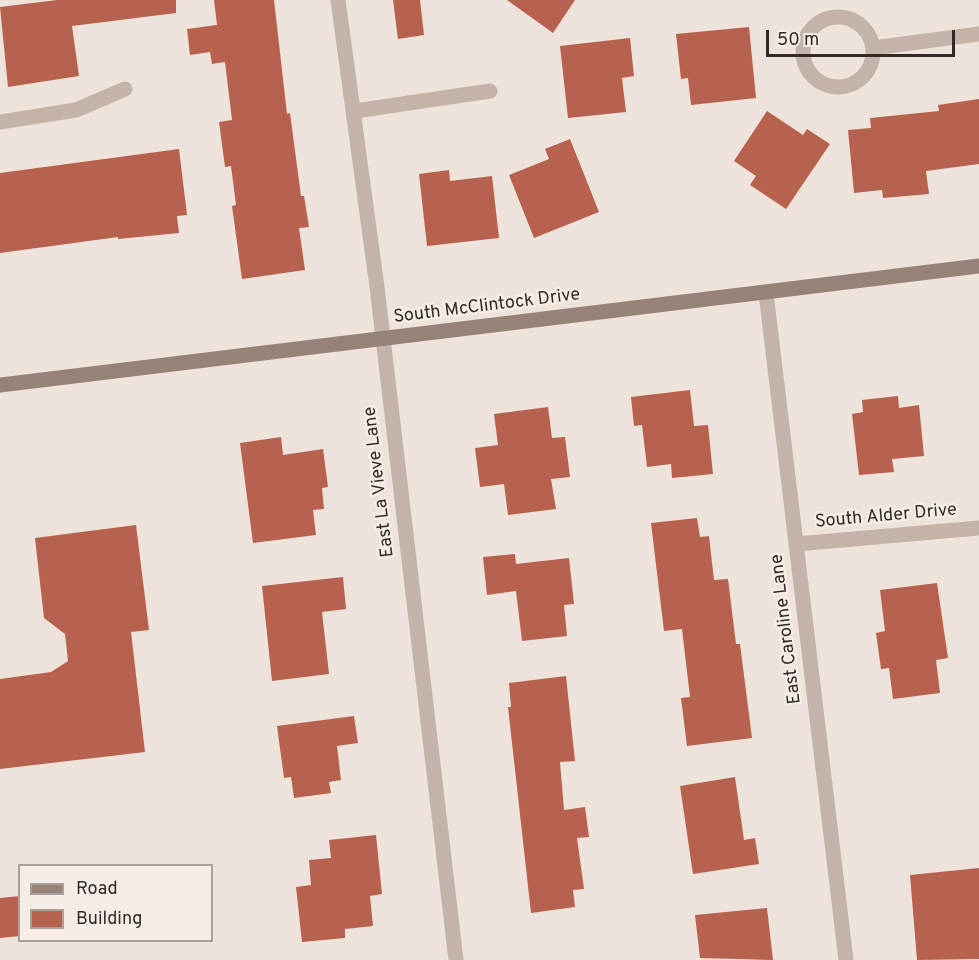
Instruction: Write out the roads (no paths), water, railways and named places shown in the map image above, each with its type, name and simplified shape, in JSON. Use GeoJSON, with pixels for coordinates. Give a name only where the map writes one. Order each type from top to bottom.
{"type":"FeatureCollection","features":[{"type":"Feature","properties":{"kind":"main road","name":"South McClintock Drive"},"geometry":{"type":"LineString","coordinates":[[0,385],[979,266]]}},
{"type":"Feature","properties":{"kind":"street","name":"East La Vieve Lane"},"geometry":{"type":"LineString","coordinates":[[338,0],[355,111],[456,960]]}},
{"type":"Feature","properties":{"kind":"street"},"geometry":{"type":"LineString","coordinates":[[842,17],[863,27],[873,48],[872,60],[861,79],[840,87],[818,81],[804,62],[803,51],[811,29],[820,22],[842,17]]}},
{"type":"Feature","properties":{"kind":"street"},"geometry":{"type":"LineString","coordinates":[[873,48],[979,34]]}},
{"type":"Feature","properties":{"kind":"street"},"geometry":{"type":"LineString","coordinates":[[0,122],[76,111],[125,89]]}},
{"type":"Feature","properties":{"kind":"street"},"geometry":{"type":"LineString","coordinates":[[355,111],[490,91]]}},
{"type":"Feature","properties":{"kind":"street","name":"East Caroline Lane"},"geometry":{"type":"LineString","coordinates":[[766,293],[846,960]]}},
{"type":"Feature","properties":{"kind":"street","name":"South Alder Drive"},"geometry":{"type":"LineString","coordinates":[[797,544],[979,528]]}}]}
